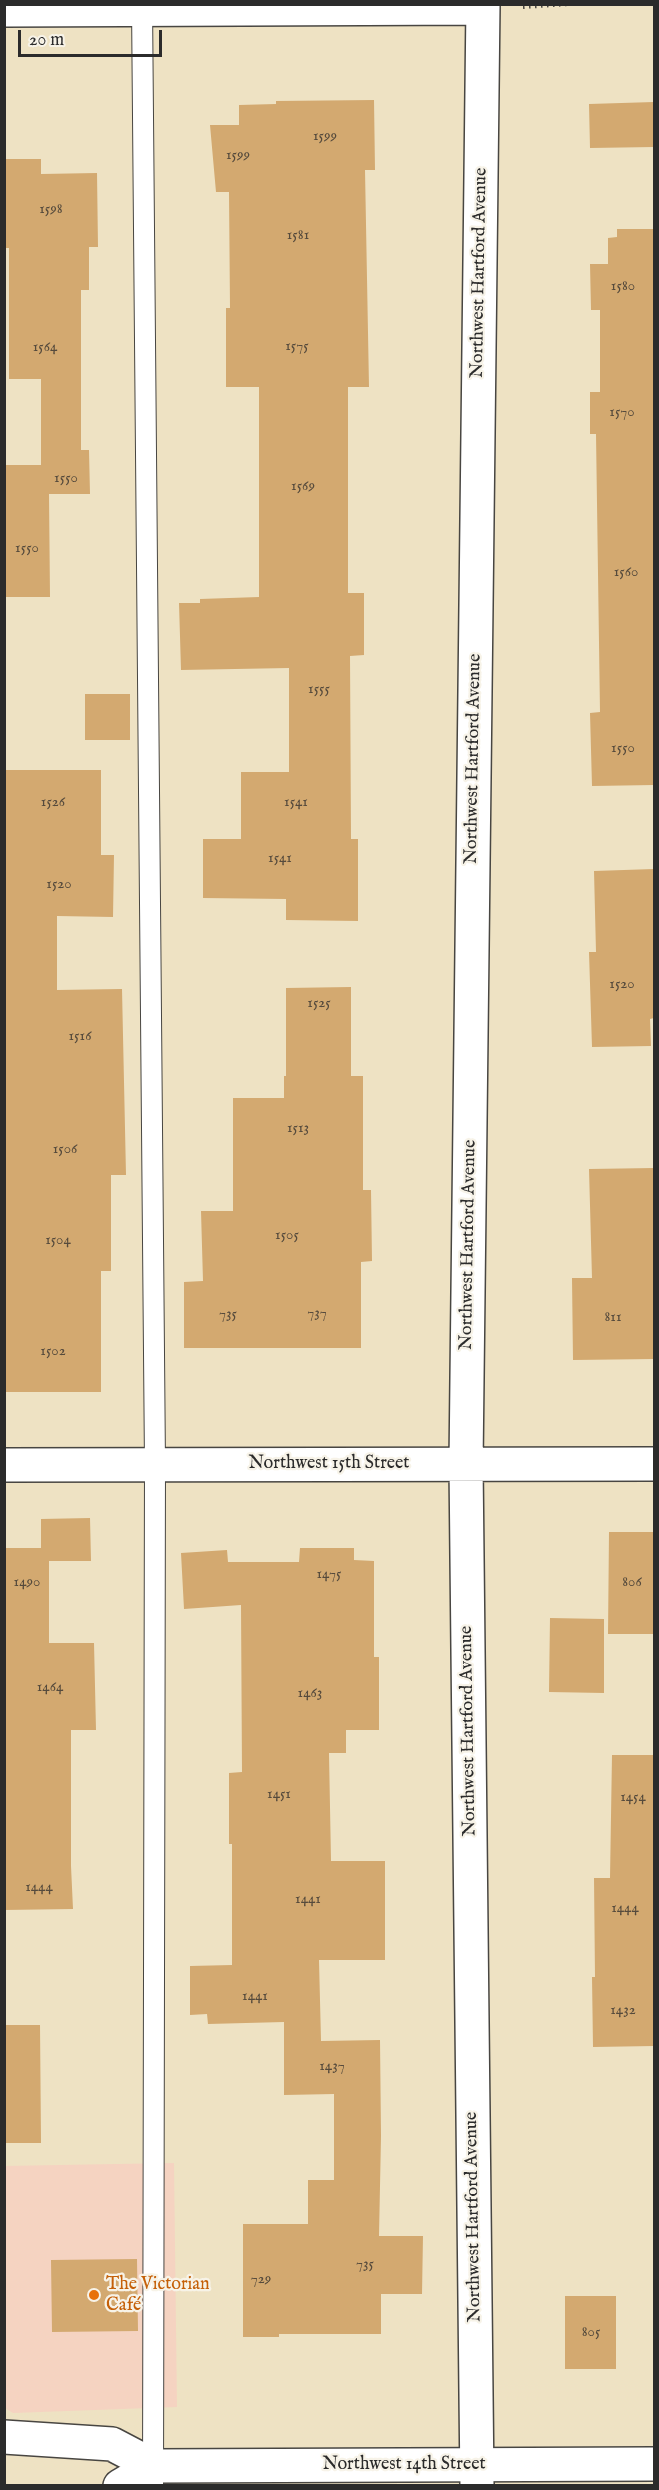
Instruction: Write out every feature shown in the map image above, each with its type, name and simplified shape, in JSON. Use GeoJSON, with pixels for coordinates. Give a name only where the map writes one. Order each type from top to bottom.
{"type":"FeatureCollection","features":[{"type":"Feature","properties":{"kind":"street"},"geometry":{"type":"LineString","coordinates":[[4,10],[142,7],[483,6]]}},
{"type":"Feature","properties":{"kind":"street","name":"Northwest Hartford Avenue"},"geometry":{"type":"LineString","coordinates":[[477,2475],[466,1464],[483,6]]}},
{"type":"Feature","properties":{"kind":"street","name":"Northwest 15th Street"},"geometry":{"type":"LineString","coordinates":[[4,1465],[654,1464]]}},
{"type":"Feature","properties":{"kind":"street","name":"Northwest 14th Street"},"geometry":{"type":"LineString","coordinates":[[4,2437],[112,2444],[154,2476],[477,2475],[654,2464]]}},
{"type":"Feature","properties":{"kind":"street"},"geometry":{"type":"LineString","coordinates":[[120,2486],[154,2476]]}},
{"type":"Feature","properties":{"kind":"lane"},"geometry":{"type":"LineString","coordinates":[[142,7],[155,1464],[154,2476]]}},
{"type":"Feature","properties":{"kind":"shaded area"},"geometry":{"type":"Polygon","coordinates":[[[174,2163],[177,2407],[13,2413],[5,2408],[4,2166],[174,2163]]]}},
{"type":"Feature","properties":{"kind":"building"},"geometry":{"type":"Polygon","coordinates":[[[374,100],[375,170],[365,170],[369,387],[348,387],[348,593],[364,593],[364,655],[350,656],[351,839],[358,839],[358,921],[286,920],[286,899],[203,898],[203,839],[241,839],[241,772],[289,772],[289,668],[181,670],[179,603],[200,603],[200,599],[259,597],[259,387],[226,387],[226,308],[230,308],[229,192],[216,192],[210,125],[239,125],[239,105],[276,104],[276,101],[374,100]]]}},
{"type":"Feature","properties":{"kind":"building"},"geometry":{"type":"Polygon","coordinates":[[[654,102],[654,147],[590,148],[589,104],[654,102]]]}},
{"type":"Feature","properties":{"kind":"building"},"geometry":{"type":"Polygon","coordinates":[[[4,159],[41,159],[41,174],[97,173],[98,247],[89,247],[89,290],[81,290],[81,450],[89,450],[90,494],[49,494],[50,597],[4,597],[4,465],[41,465],[41,379],[9,379],[9,248],[4,248],[4,159]]]}},
{"type":"Feature","properties":{"kind":"building"},"geometry":{"type":"Polygon","coordinates":[[[617,229],[654,229],[654,785],[592,786],[590,713],[600,712],[596,434],[590,434],[590,392],[600,392],[600,310],[591,310],[590,264],[608,264],[608,238],[617,237],[617,229]]]}},
{"type":"Feature","properties":{"kind":"building"},"geometry":{"type":"Polygon","coordinates":[[[85,694],[130,694],[130,740],[85,740],[85,694]]]}},
{"type":"Feature","properties":{"kind":"building"},"geometry":{"type":"Polygon","coordinates":[[[5,770],[101,770],[101,855],[114,855],[113,917],[57,916],[57,990],[122,989],[126,1175],[111,1175],[111,1271],[101,1271],[101,1392],[4,1392],[5,770]]]}},
{"type":"Feature","properties":{"kind":"building"},"geometry":{"type":"Polygon","coordinates":[[[654,869],[654,1018],[650,1019],[651,1046],[592,1047],[589,952],[596,952],[594,871],[654,869]]]}},
{"type":"Feature","properties":{"kind":"building"},"geometry":{"type":"Polygon","coordinates":[[[351,987],[351,1076],[363,1076],[363,1190],[371,1190],[372,1261],[361,1262],[361,1348],[184,1348],[184,1282],[203,1281],[201,1211],[233,1211],[233,1098],[284,1098],[286,988],[351,987]]]}},
{"type":"Feature","properties":{"kind":"building"},"geometry":{"type":"Polygon","coordinates":[[[654,1168],[654,1359],[573,1360],[572,1278],[592,1278],[589,1169],[654,1168]]]}},
{"type":"Feature","properties":{"kind":"building"},"geometry":{"type":"Polygon","coordinates":[[[90,1518],[91,1561],[49,1561],[49,1643],[94,1643],[96,1730],[71,1730],[73,1909],[4,1910],[4,1548],[41,1548],[41,1519],[90,1518]]]}},
{"type":"Feature","properties":{"kind":"building"},"geometry":{"type":"Polygon","coordinates":[[[609,1532],[654,1532],[654,1634],[608,1634],[609,1532]]]}},
{"type":"Feature","properties":{"kind":"building"},"geometry":{"type":"Polygon","coordinates":[[[300,1548],[354,1548],[354,1560],[374,1561],[374,1657],[379,1657],[379,1730],[346,1730],[346,1753],[329,1753],[331,1861],[385,1861],[385,1960],[319,1960],[321,2041],[380,2040],[379,2236],[423,2236],[422,2294],[381,2294],[381,2334],[279,2334],[279,2337],[243,2337],[243,2224],[308,2224],[308,2180],[334,2180],[334,2094],[284,2095],[284,2022],[208,2024],[207,2014],[190,2015],[190,1966],[232,1965],[232,1844],[229,1844],[229,1773],[242,1772],[241,1605],[184,1609],[181,1553],[227,1550],[228,1562],[299,1562],[300,1548]]]}},
{"type":"Feature","properties":{"kind":"building"},"geometry":{"type":"Polygon","coordinates":[[[550,1618],[604,1619],[604,1693],[549,1692],[550,1618]]]}},
{"type":"Feature","properties":{"kind":"building"},"geometry":{"type":"Polygon","coordinates":[[[612,1755],[654,1755],[654,2046],[593,2047],[594,1878],[610,1878],[612,1755]]]}},
{"type":"Feature","properties":{"kind":"building"},"geometry":{"type":"Polygon","coordinates":[[[4,2025],[40,2025],[41,2143],[4,2143],[4,2025]]]}},
{"type":"Feature","properties":{"kind":"building","name":"The Victorian Café"},"geometry":{"type":"Polygon","coordinates":[[[137,2259],[138,2331],[52,2332],[51,2260],[137,2259]]]}},
{"type":"Feature","properties":{"kind":"building"},"geometry":{"type":"Polygon","coordinates":[[[565,2296],[616,2296],[616,2369],[565,2369],[565,2296]]]}},
{"type":"Feature","properties":{"kind":"place","name":"The Victorian Café"},"geometry":{"type":"Point","coordinates":[94,2295]}}]}
